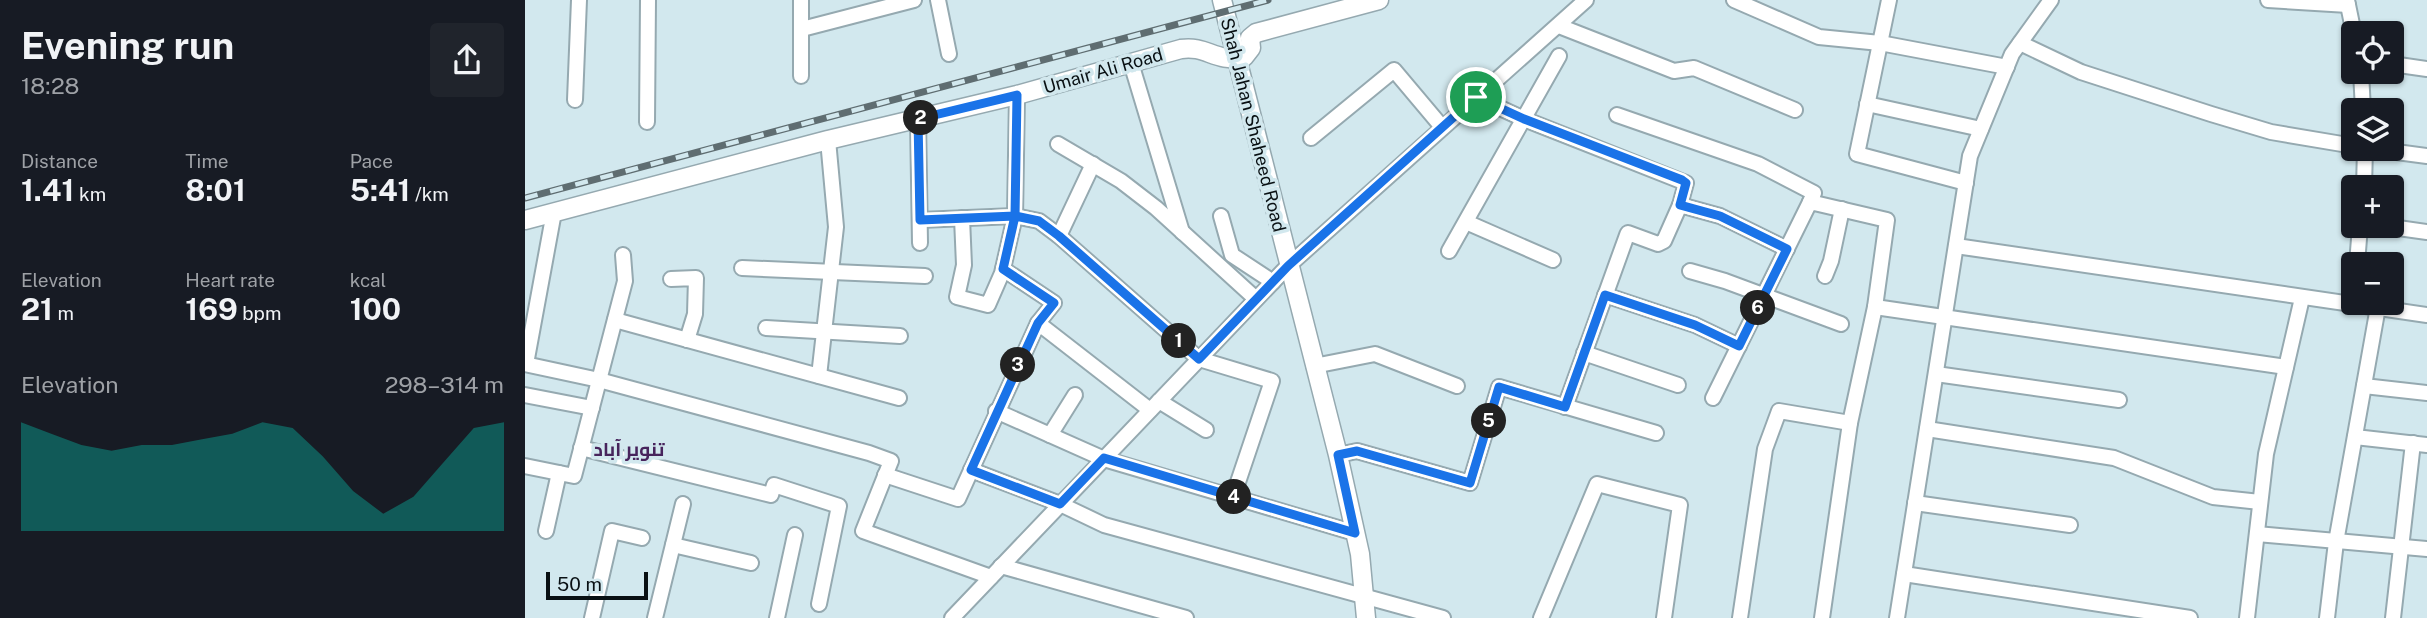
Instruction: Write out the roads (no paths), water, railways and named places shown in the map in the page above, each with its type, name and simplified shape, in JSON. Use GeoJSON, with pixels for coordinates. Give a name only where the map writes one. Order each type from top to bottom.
{"type":"FeatureCollection","features":[{"type":"Feature","properties":{"kind":"street"},"geometry":{"type":"LineString","coordinates":[[575,100],[579,0]]}},
{"type":"Feature","properties":{"kind":"street"},"geometry":{"type":"LineString","coordinates":[[647,122],[648,0]]}},
{"type":"Feature","properties":{"kind":"street"},"geometry":{"type":"LineString","coordinates":[[801,0],[801,76]]}},
{"type":"Feature","properties":{"kind":"street"},"geometry":{"type":"LineString","coordinates":[[802,29],[914,0]]}},
{"type":"Feature","properties":{"kind":"street"},"geometry":{"type":"LineString","coordinates":[[938,0],[949,54]]}},
{"type":"Feature","properties":{"kind":"street","name":"Shah Jahan Shaheed Road"},"geometry":{"type":"LineString","coordinates":[[1222,0],[1338,455],[1355,533],[1366,598],[1366,618]]}},
{"type":"Feature","properties":{"kind":"street"},"geometry":{"type":"LineString","coordinates":[[1237,58],[1249,52],[1250,38],[1256,33],[1379,0]]}},
{"type":"Feature","properties":{"kind":"street"},"geometry":{"type":"LineString","coordinates":[[959,616],[996,572],[1288,266],[1586,0]]}},
{"type":"Feature","properties":{"kind":"street"},"geometry":{"type":"LineString","coordinates":[[1734,0],[1751,3],[1819,37],[1880,43],[2007,67]]}},
{"type":"Feature","properties":{"kind":"street"},"geometry":{"type":"LineString","coordinates":[[1889,0],[1857,154],[1966,183]]}},
{"type":"Feature","properties":{"kind":"street"},"geometry":{"type":"LineString","coordinates":[[1897,618],[1970,156],[2007,67],[2020,43],[2051,0]]}},
{"type":"Feature","properties":{"kind":"street"},"geometry":{"type":"LineString","coordinates":[[2268,0],[2348,3],[2351,21]]}},
{"type":"Feature","properties":{"kind":"street"},"geometry":{"type":"LineString","coordinates":[[1559,26],[1674,71],[1694,68],[1795,110]]}},
{"type":"Feature","properties":{"kind":"street"},"geometry":{"type":"LineString","coordinates":[[2020,43],[2081,72],[2223,118],[2271,132],[2341,144]]}},
{"type":"Feature","properties":{"kind":"street","name":"Umair Ali Road"},"geometry":{"type":"LineString","coordinates":[[525,220],[828,140],[1017,95],[1189,48],[1197,48],[1224,59],[1237,58]]}},
{"type":"Feature","properties":{"kind":"street"},"geometry":{"type":"LineString","coordinates":[[1449,251],[1559,56]]}},
{"type":"Feature","properties":{"kind":"street"},"geometry":{"type":"LineString","coordinates":[[1131,63],[1182,232]]}},
{"type":"Feature","properties":{"kind":"street"},"geometry":{"type":"LineString","coordinates":[[2404,66],[2427,69]]}},
{"type":"Feature","properties":{"kind":"street"},"geometry":{"type":"LineString","coordinates":[[1311,138],[1394,71],[1442,127]]}},
{"type":"Feature","properties":{"kind":"street"},"geometry":{"type":"LineString","coordinates":[[962,218],[964,264],[957,297],[988,305],[1003,269],[1015,216],[1017,95]]}},
{"type":"Feature","properties":{"kind":"street"},"geometry":{"type":"LineString","coordinates":[[1476,97],[1524,119],[1686,183],[1680,205],[1661,244],[1628,233],[1565,407]]}},
{"type":"Feature","properties":{"kind":"street"},"geometry":{"type":"LineString","coordinates":[[1867,104],[1981,129]]}},
{"type":"Feature","properties":{"kind":"street"},"geometry":{"type":"LineString","coordinates":[[1617,115],[1758,164],[1814,193],[1713,398]]}},
{"type":"Feature","properties":{"kind":"street"},"geometry":{"type":"LineString","coordinates":[[918,119],[920,243]]}},
{"type":"Feature","properties":{"kind":"street"},"geometry":{"type":"LineString","coordinates":[[819,376],[836,228],[828,140]]}},
{"type":"Feature","properties":{"kind":"street"},"geometry":{"type":"LineString","coordinates":[[1058,144],[1121,181],[1256,299]]}},
{"type":"Feature","properties":{"kind":"street"},"geometry":{"type":"LineString","coordinates":[[2404,153],[2427,156]]}},
{"type":"Feature","properties":{"kind":"street"},"geometry":{"type":"LineString","coordinates":[[1059,236],[1093,164]]}},
{"type":"Feature","properties":{"kind":"street"},"geometry":{"type":"LineString","coordinates":[[1810,202],[1887,220],[1875,307],[1850,423],[1822,618]]}},
{"type":"Feature","properties":{"kind":"street"},"geometry":{"type":"LineString","coordinates":[[1680,205],[1720,216],[1787,249]]}},
{"type":"Feature","properties":{"kind":"street"},"geometry":{"type":"LineString","coordinates":[[1825,276],[1831,261],[1842,209]]}},
{"type":"Feature","properties":{"kind":"street"},"geometry":{"type":"LineString","coordinates":[[554,212],[526,364],[599,380],[891,461],[863,531],[996,572],[1186,618]]}},
{"type":"Feature","properties":{"kind":"street"},"geometry":{"type":"LineString","coordinates":[[920,220],[1015,216],[1039,221],[1199,359],[1272,381],[1233,497]]}},
{"type":"Feature","properties":{"kind":"street"},"geometry":{"type":"LineString","coordinates":[[1221,216],[1232,255],[1273,282]]}},
{"type":"Feature","properties":{"kind":"street"},"geometry":{"type":"LineString","coordinates":[[1466,222],[1553,260]]}},
{"type":"Feature","properties":{"kind":"street"},"geometry":{"type":"LineString","coordinates":[[2404,229],[2427,232]]}},
{"type":"Feature","properties":{"kind":"street"},"geometry":{"type":"LineString","coordinates":[[1956,246],[2341,302]]}},
{"type":"Feature","properties":{"kind":"street"},"geometry":{"type":"LineString","coordinates":[[525,466],[574,476],[625,281],[623,256]]}},
{"type":"Feature","properties":{"kind":"street"},"geometry":{"type":"LineString","coordinates":[[742,268],[925,276]]}},
{"type":"Feature","properties":{"kind":"street"},"geometry":{"type":"LineString","coordinates":[[885,475],[958,499],[1038,323],[1054,303],[1003,269]]}},
{"type":"Feature","properties":{"kind":"street"},"geometry":{"type":"LineString","coordinates":[[1690,271],[1725,281],[1841,324]]}},
{"type":"Feature","properties":{"kind":"street"},"geometry":{"type":"LineString","coordinates":[[671,279],[696,278],[695,314],[687,340]]}},
{"type":"Feature","properties":{"kind":"street"},"geometry":{"type":"LineString","coordinates":[[1605,295],[1695,325],[1739,346]]}},
{"type":"Feature","properties":{"kind":"street"},"geometry":{"type":"LineString","coordinates":[[2247,618],[2266,454],[2302,298]]}},
{"type":"Feature","properties":{"kind":"street"},"geometry":{"type":"LineString","coordinates":[[1875,307],[2286,367]]}},
{"type":"Feature","properties":{"kind":"street"},"geometry":{"type":"LineString","coordinates":[[2404,311],[2427,315]]}},
{"type":"Feature","properties":{"kind":"street"},"geometry":{"type":"LineString","coordinates":[[2327,618],[2336,542],[2377,315]]}},
{"type":"Feature","properties":{"kind":"street"},"geometry":{"type":"LineString","coordinates":[[615,320],[899,398]]}},
{"type":"Feature","properties":{"kind":"street"},"geometry":{"type":"LineString","coordinates":[[1038,323],[1155,406],[1206,430]]}},
{"type":"Feature","properties":{"kind":"street"},"geometry":{"type":"LineString","coordinates":[[766,328],[899,337]]}},
{"type":"Feature","properties":{"kind":"street"},"geometry":{"type":"LineString","coordinates":[[1584,353],[1678,385]]}},
{"type":"Feature","properties":{"kind":"street"},"geometry":{"type":"LineString","coordinates":[[1314,366],[1375,354],[1457,386]]}},
{"type":"Feature","properties":{"kind":"street"},"geometry":{"type":"LineString","coordinates":[[1936,374],[2119,400]]}},
{"type":"Feature","properties":{"kind":"street"},"geometry":{"type":"LineString","coordinates":[[2364,386],[2427,393]]}},
{"type":"Feature","properties":{"kind":"street"},"geometry":{"type":"LineString","coordinates":[[1338,455],[1357,451],[1470,483],[1499,387],[1656,433]]}},
{"type":"Feature","properties":{"kind":"street"},"geometry":{"type":"LineString","coordinates":[[525,395],[592,408]]}},
{"type":"Feature","properties":{"kind":"street"},"geometry":{"type":"LineString","coordinates":[[1050,435],[1075,395]]}},
{"type":"Feature","properties":{"kind":"street"},"geometry":{"type":"LineString","coordinates":[[996,411],[1104,458],[1355,533]]}},
{"type":"Feature","properties":{"kind":"street"},"geometry":{"type":"LineString","coordinates":[[1741,618],[1765,449],[1779,411],[1850,423]]}},
{"type":"Feature","properties":{"kind":"street"},"geometry":{"type":"LineString","coordinates":[[1927,429],[2115,458],[2213,497],[2260,502]]}},
{"type":"Feature","properties":{"kind":"street"},"geometry":{"type":"LineString","coordinates":[[2355,437],[2420,444],[2393,618]]}},
{"type":"Feature","properties":{"kind":"street"},"geometry":{"type":"LineString","coordinates":[[582,448],[771,495],[774,485],[839,506],[818,604]]}},
{"type":"Feature","properties":{"kind":"street"},"geometry":{"type":"LineString","coordinates":[[971,470],[1060,504],[1104,525],[1443,618]]}},
{"type":"Feature","properties":{"kind":"street"},"geometry":{"type":"LineString","coordinates":[[547,531],[559,473]]}},
{"type":"Feature","properties":{"kind":"street"},"geometry":{"type":"LineString","coordinates":[[1541,618],[1597,484],[1680,505],[1664,618]]}},
{"type":"Feature","properties":{"kind":"street"},"geometry":{"type":"LineString","coordinates":[[1915,503],[2070,525]]}},
{"type":"Feature","properties":{"kind":"street"},"geometry":{"type":"LineString","coordinates":[[655,618],[683,504]]}},
{"type":"Feature","properties":{"kind":"street"},"geometry":{"type":"LineString","coordinates":[[593,618],[612,531],[642,538]]}},
{"type":"Feature","properties":{"kind":"street"},"geometry":{"type":"LineString","coordinates":[[2257,534],[2427,550]]}},
{"type":"Feature","properties":{"kind":"street"},"geometry":{"type":"LineString","coordinates":[[777,618],[795,535]]}},
{"type":"Feature","properties":{"kind":"street"},"geometry":{"type":"LineString","coordinates":[[673,545],[751,563]]}},
{"type":"Feature","properties":{"kind":"street"},"geometry":{"type":"LineString","coordinates":[[1904,574],[2190,618]]}},
{"type":"Feature","properties":{"kind":"railway"},"geometry":{"type":"LineString","coordinates":[[525,198],[1268,0]]}},
{"type":"Feature","properties":{"kind":"district","name":"تنویر آباد"},"geometry":{"type":"Point","coordinates":[629,449]}}]}
